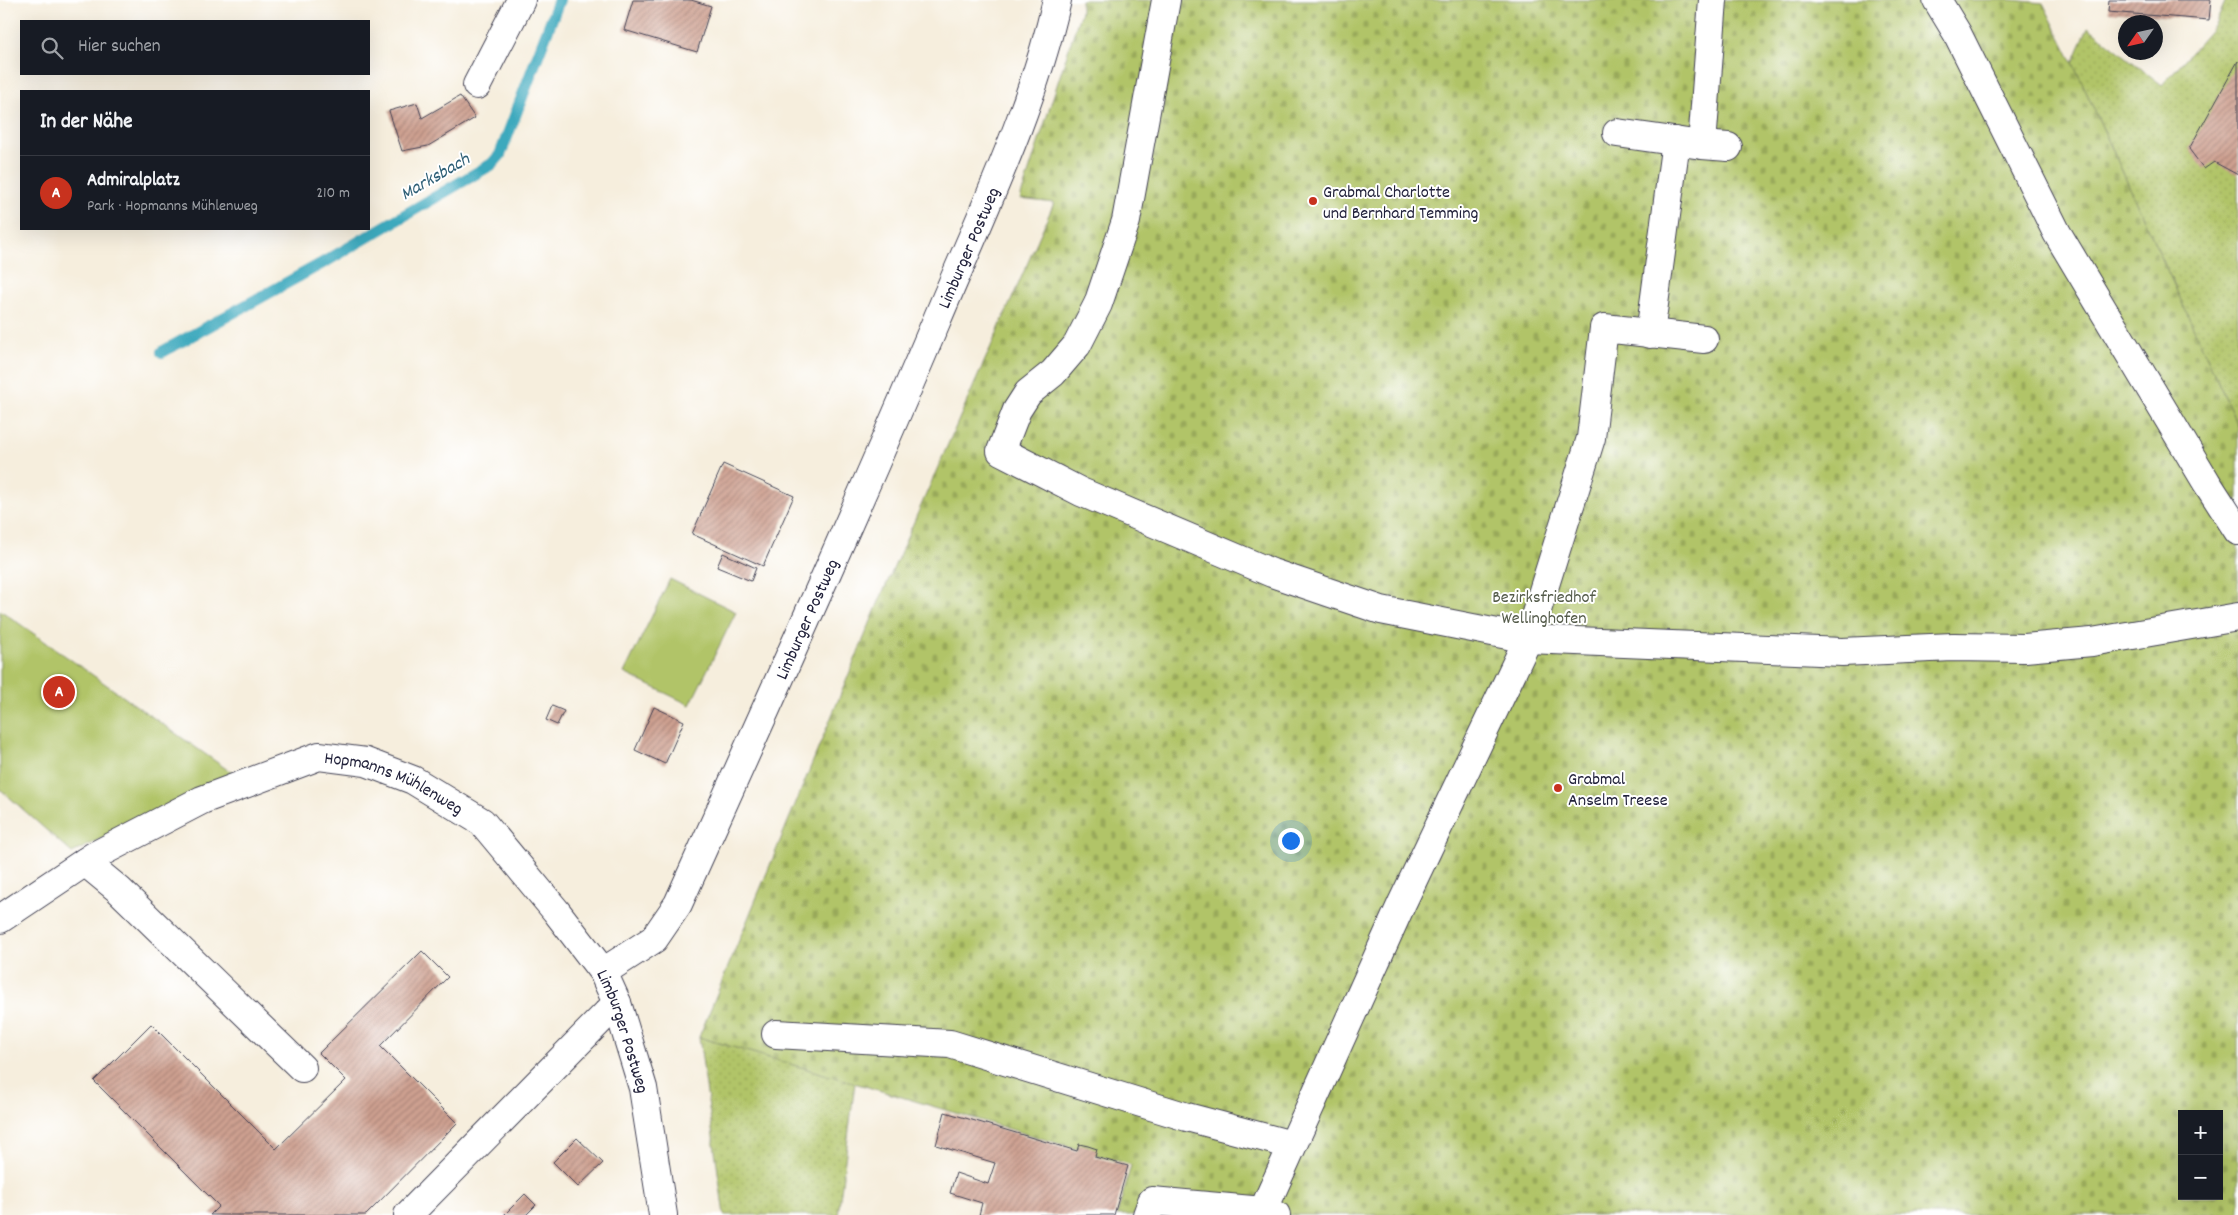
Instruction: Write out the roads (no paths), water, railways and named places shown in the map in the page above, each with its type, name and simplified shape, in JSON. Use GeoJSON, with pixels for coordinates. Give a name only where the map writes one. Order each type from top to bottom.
{"type":"FeatureCollection","features":[{"type":"Feature","properties":{"kind":"street"},"geometry":{"type":"LineString","coordinates":[[477,85],[521,0]]}},
{"type":"Feature","properties":{"kind":"street","name":"Limburger Postweg"},"geometry":{"type":"LineString","coordinates":[[662,1215],[643,1088],[617,1003],[603,972],[654,939],[678,904],[876,465],[1017,130],[1047,47],[1057,0]]}},
{"type":"Feature","properties":{"kind":"street"},"geometry":{"type":"LineString","coordinates":[[1166,0],[1126,221],[1098,304],[1077,345],[1053,373],[1028,393],[1017,410],[1000,451],[1081,492],[1272,573],[1381,610],[1528,639],[1842,652],[1953,647],[2025,648],[2092,642],[2238,617]]}},
{"type":"Feature","properties":{"kind":"street"},"geometry":{"type":"LineString","coordinates":[[1650,334],[1702,144],[1713,0]]}},
{"type":"Feature","properties":{"kind":"street"},"geometry":{"type":"LineString","coordinates":[[1937,0],[1957,33],[2057,233],[2207,483],[2238,531]]}},
{"type":"Feature","properties":{"kind":"street"},"geometry":{"type":"LineString","coordinates":[[1617,133],[1702,144]]}},
{"type":"Feature","properties":{"kind":"street"},"geometry":{"type":"LineString","coordinates":[[1147,1215],[1152,1201],[1270,1213],[1292,1145],[1402,903],[1528,639],[1591,438],[1604,328],[1704,339]]}},
{"type":"Feature","properties":{"kind":"street","name":"Hopmanns Mühlenweg"},"geometry":{"type":"LineString","coordinates":[[0,919],[85,862],[202,800],[320,756],[366,762],[420,785],[482,822],[541,877],[603,972]]}},
{"type":"Feature","properties":{"kind":"street"},"geometry":{"type":"LineString","coordinates":[[85,862],[119,890],[302,1068]]}},
{"type":"Feature","properties":{"kind":"street"},"geometry":{"type":"LineString","coordinates":[[408,1215],[617,1003]]}},
{"type":"Feature","properties":{"kind":"street"},"geometry":{"type":"LineString","coordinates":[[776,1034],[950,1044],[1187,1117],[1292,1145]]}},
{"type":"Feature","properties":{"kind":"waterway","name":"Marksbach"},"geometry":{"type":"LineString","coordinates":[[162,352],[328,260],[492,164],[500,155],[559,0]]}},
{"type":"Feature","properties":{"kind":"place","name":"Grabmal Charlotte und Bernhard Temming"},"geometry":{"type":"Point","coordinates":[1313,201]}},
{"type":"Feature","properties":{"kind":"place","name":"Admiralplatz"},"geometry":{"type":"Point","coordinates":[59,692]}},
{"type":"Feature","properties":{"kind":"place","name":"Grabmal Anselm Treese"},"geometry":{"type":"Point","coordinates":[1558,788]}},
{"type":"Feature","properties":{"kind":"park label","name":"Bezirksfriedhof Wellinghofen"},"geometry":{"type":"Point","coordinates":[1544,606]}}]}
